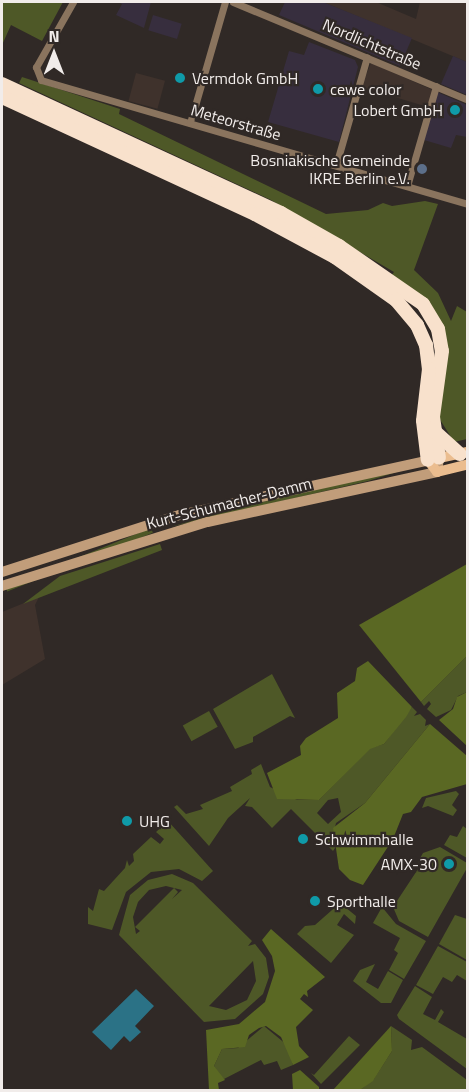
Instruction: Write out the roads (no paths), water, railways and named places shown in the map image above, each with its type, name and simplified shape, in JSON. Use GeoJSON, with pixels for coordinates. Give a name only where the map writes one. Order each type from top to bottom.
{"type":"FeatureCollection","features":[{"type":"Feature","properties":{"kind":"highway"},"geometry":{"type":"LineString","coordinates":[[2,84],[281,213],[416,298],[434,318],[441,339],[433,430],[434,463]]}},
{"type":"Feature","properties":{"kind":"highway"},"geometry":{"type":"LineString","coordinates":[[2,97],[255,214],[335,257],[396,300],[417,325],[426,345],[429,369],[423,421],[434,463]]}},
{"type":"Feature","properties":{"kind":"highway"},"geometry":{"type":"LineString","coordinates":[[433,430],[465,456]]}},
{"type":"Feature","properties":{"kind":"main road","name":"Kurt-Schumacher-Damm"},"geometry":{"type":"LineString","coordinates":[[2,572],[159,520],[465,456]]}},
{"type":"Feature","properties":{"kind":"main road","name":"Kurt-Schumacher-Damm"},"geometry":{"type":"LineString","coordinates":[[2,586],[163,533],[434,463]]}},
{"type":"Feature","properties":{"kind":"main road"},"geometry":{"type":"LineString","coordinates":[[159,520],[163,533]]}},
{"type":"Feature","properties":{"kind":"street","name":"Meteorstraße"},"geometry":{"type":"LineString","coordinates":[[73,2],[36,71],[40,80],[468,204]]}},
{"type":"Feature","properties":{"kind":"street"},"geometry":{"type":"LineString","coordinates":[[190,123],[225,2]]}},
{"type":"Feature","properties":{"kind":"street","name":"Nordlichtstraße"},"geometry":{"type":"LineString","coordinates":[[233,2],[468,100]]}},
{"type":"Feature","properties":{"kind":"street"},"geometry":{"type":"LineString","coordinates":[[336,165],[367,57]]}},
{"type":"Feature","properties":{"kind":"street"},"geometry":{"type":"LineString","coordinates":[[407,186],[436,86]]}},
{"type":"Feature","properties":{"kind":"water"},"geometry":{"type":"Polygon","coordinates":[[[136,989],[154,1006],[135,1026],[141,1032],[130,1042],[124,1036],[111,1050],[92,1032],[136,989]]]}},
{"type":"Feature","properties":{"kind":"place","name":"Vermdok GmbH"},"geometry":{"type":"Point","coordinates":[180,78]}},
{"type":"Feature","properties":{"kind":"place","name":"cewe color"},"geometry":{"type":"Point","coordinates":[318,89]}},
{"type":"Feature","properties":{"kind":"place","name":"Lobert GmbH"},"geometry":{"type":"Point","coordinates":[455,110]}},
{"type":"Feature","properties":{"kind":"place","name":"Bosniakische Gemeinde IKRE Berlin e.V."},"geometry":{"type":"Point","coordinates":[422,169]}},
{"type":"Feature","properties":{"kind":"place","name":"UHG"},"geometry":{"type":"Point","coordinates":[127,821]}},
{"type":"Feature","properties":{"kind":"place","name":"Schwimmhalle"},"geometry":{"type":"Point","coordinates":[303,839]}},
{"type":"Feature","properties":{"kind":"place","name":"AMX-30"},"geometry":{"type":"Point","coordinates":[449,864]}},
{"type":"Feature","properties":{"kind":"place","name":"Sporthalle"},"geometry":{"type":"Point","coordinates":[315,901]}}]}
